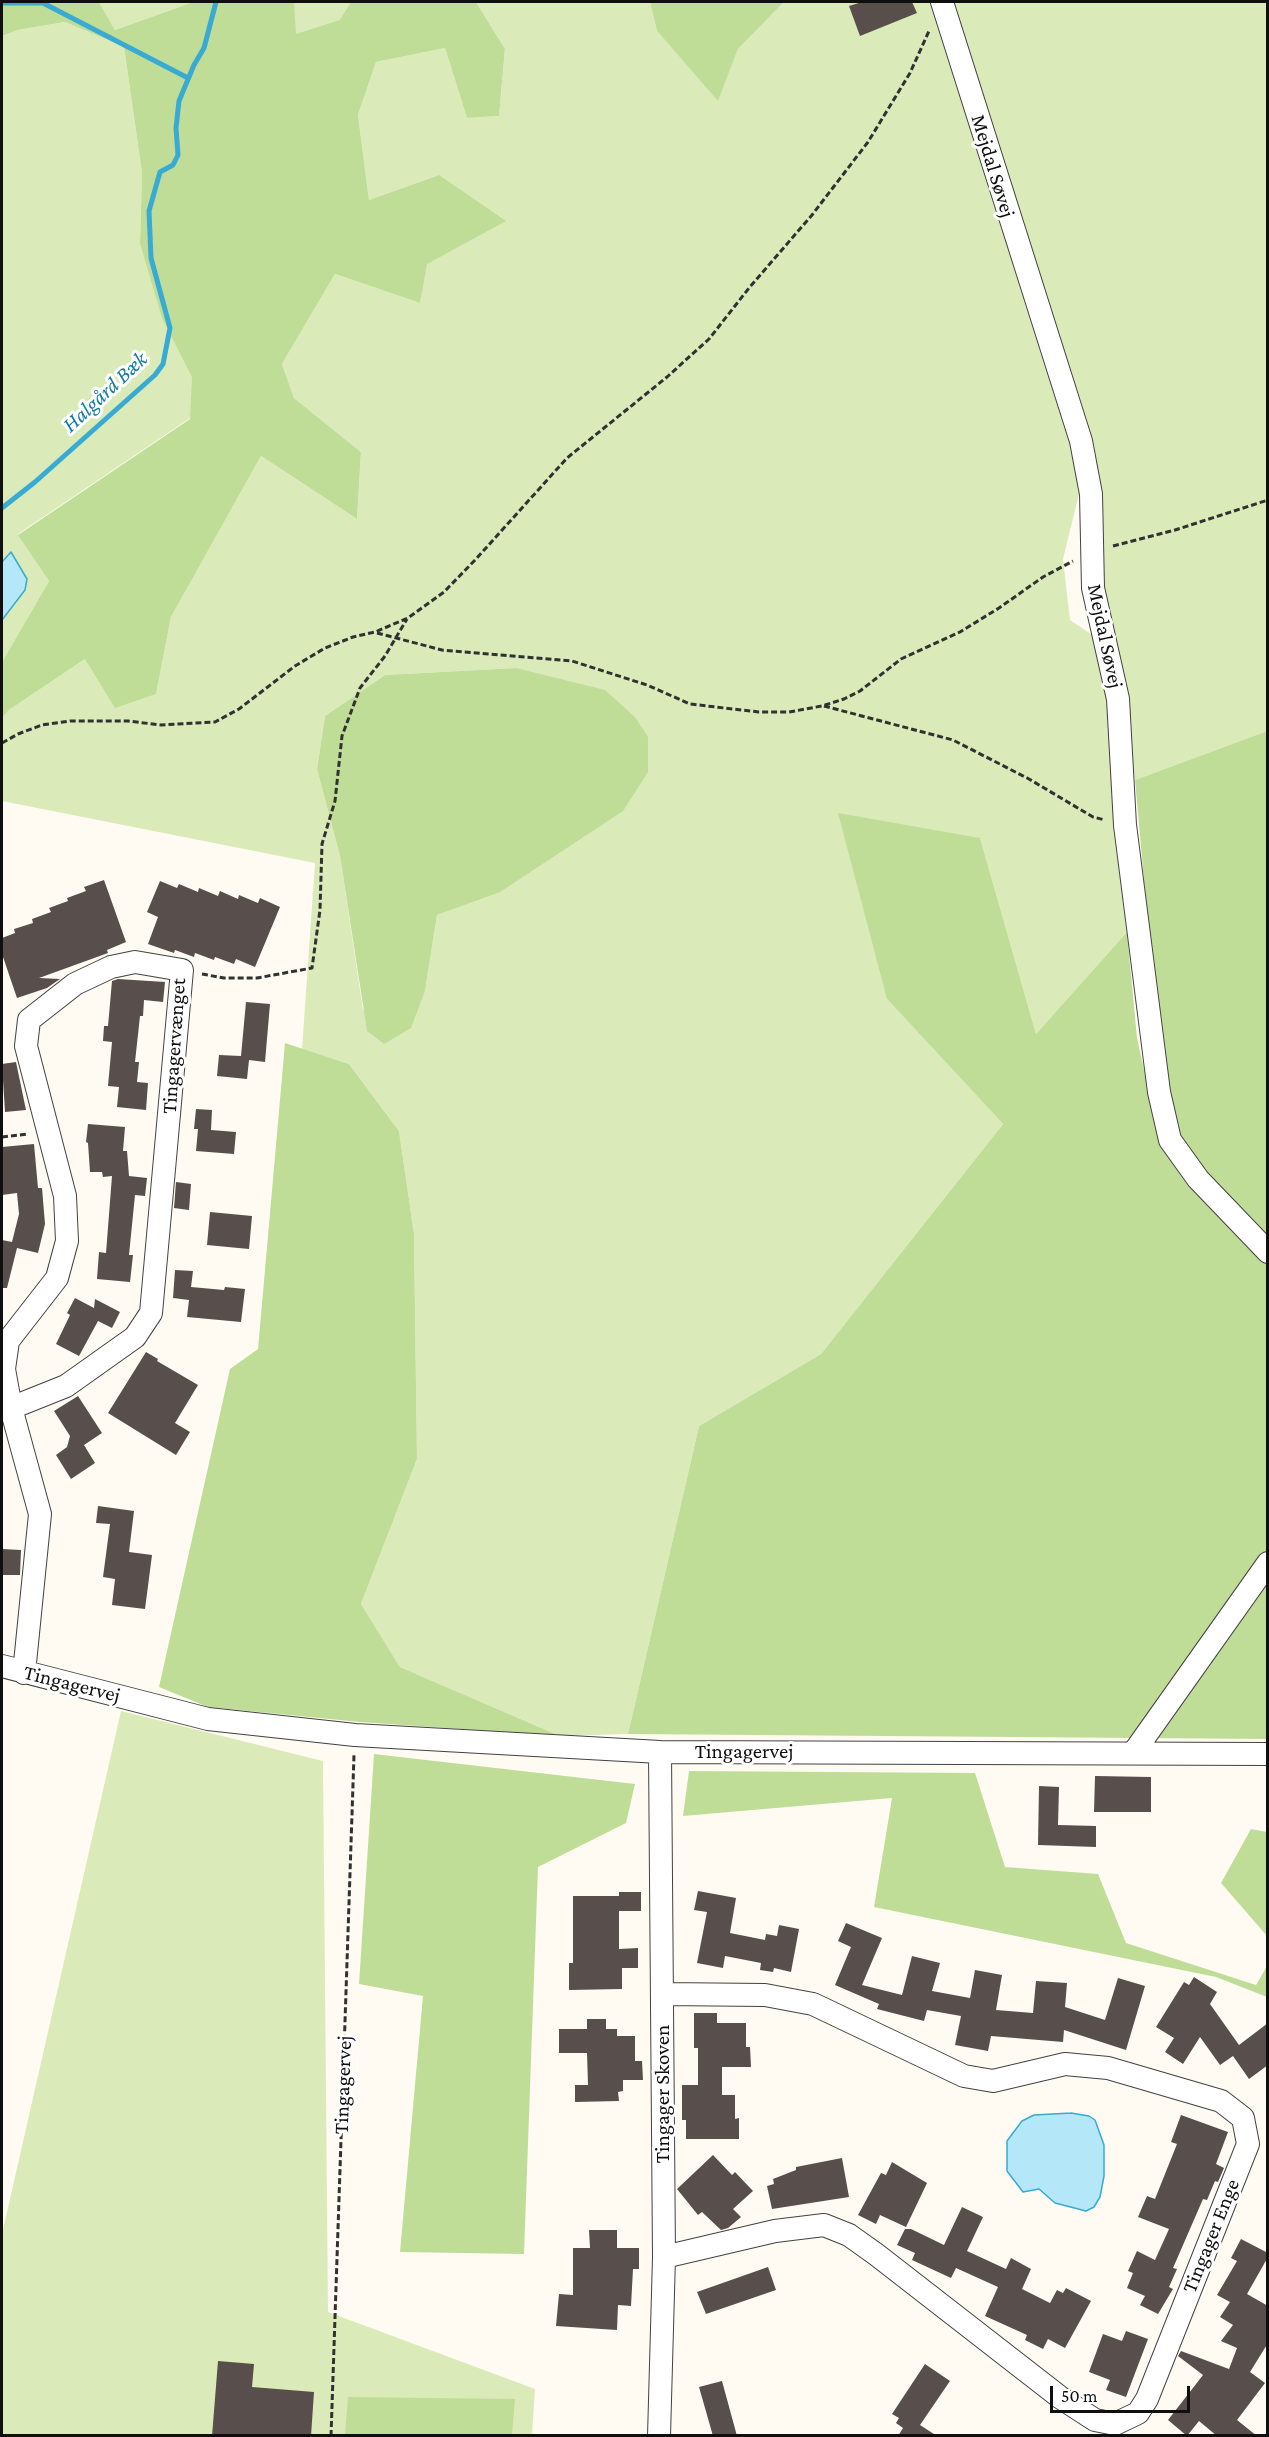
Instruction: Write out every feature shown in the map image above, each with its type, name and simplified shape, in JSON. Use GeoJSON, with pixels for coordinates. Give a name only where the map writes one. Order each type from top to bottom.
{"type":"FeatureCollection","features":[{"type":"Feature","properties":{"kind":"street","name":"Mejdal Søvej"},"geometry":{"type":"LineString","coordinates":[[942,2],[1081,441],[1091,494],[1092,588],[1118,699],[1125,825],[1159,1092],[1170,1140],[1198,1179],[1268,1252]]}},
{"type":"Feature","properties":{"kind":"street","name":"Tingagervænget"},"geometry":{"type":"LineString","coordinates":[[11,1408],[66,1386],[135,1337],[151,1313],[182,970],[135,962],[111,968],[75,984],[29,1020],[26,1046],[65,1196],[68,1240],[57,1278],[8,1341],[4,1369],[11,1408],[40,1514],[24,1673]]}},
{"type":"Feature","properties":{"kind":"street"},"geometry":{"type":"LineString","coordinates":[[1134,1752],[1268,1563]]}},
{"type":"Feature","properties":{"kind":"street","name":"Tingagervej"},"geometry":{"type":"LineString","coordinates":[[2,1666],[208,1719],[355,1735],[660,1752],[1268,1754]]}},
{"type":"Feature","properties":{"kind":"street","name":"Tingager Skoven"},"geometry":{"type":"LineString","coordinates":[[659,2436],[664,2257],[660,1752]]}},
{"type":"Feature","properties":{"kind":"street","name":"Tingager Enge"},"geometry":{"type":"LineString","coordinates":[[663,1994],[765,1995],[813,2004],[964,2076],[993,2081],[1065,2064],[1107,2068],[1221,2101],[1243,2118],[1248,2144],[1147,2399],[1138,2413],[1115,2424],[1095,2420],[1061,2398],[877,2255],[849,2235],[824,2225],[775,2231],[664,2257]]}},
{"type":"Feature","properties":{"kind":"path"},"geometry":{"type":"LineString","coordinates":[[2,743],[42,725],[69,721],[128,721],[161,724],[215,722],[247,703],[295,666],[325,648],[353,637],[375,632],[408,618],[444,592],[476,560],[567,458],[667,377],[709,339],[749,288],[812,215],[868,142],[910,73],[932,22]]}},
{"type":"Feature","properties":{"kind":"path"},"geometry":{"type":"LineString","coordinates":[[375,632],[442,650],[572,661],[647,685],[690,704],[772,713],[822,706],[860,692],[901,659],[960,632],[999,608],[1043,576],[1091,551],[1175,530],[1268,500]]}},
{"type":"Feature","properties":{"kind":"path"},"geometry":{"type":"LineString","coordinates":[[182,970],[224,978],[257,978],[312,968],[320,910],[322,844],[335,801],[342,736],[360,688],[385,656],[408,618]]}},
{"type":"Feature","properties":{"kind":"path"},"geometry":{"type":"LineString","coordinates":[[822,706],[953,740],[1029,779],[1093,817],[1125,825]]}},
{"type":"Feature","properties":{"kind":"path"},"geometry":{"type":"LineString","coordinates":[[2,1137],[48,1132]]}},
{"type":"Feature","properties":{"kind":"path","name":"Tingagervej"},"geometry":{"type":"LineString","coordinates":[[331,2436],[355,1735]]}},
{"type":"Feature","properties":{"kind":"green space"},"geometry":{"type":"Polygon","coordinates":[[[2,2],[99,2],[115,30],[193,2],[294,2],[296,34],[340,20],[351,2],[476,2],[505,49],[499,116],[467,118],[445,48],[376,62],[358,115],[369,200],[439,175],[506,221],[427,264],[420,303],[335,274],[282,364],[294,398],[361,452],[357,519],[261,456],[171,617],[156,694],[115,708],[85,659],[9,710],[2,718],[2,662],[49,581],[18,535],[190,419],[192,377],[162,318],[140,243],[142,173],[124,47],[65,22],[18,30],[2,36],[2,2]]]}},
{"type":"Feature","properties":{"kind":"green space"},"geometry":{"type":"Polygon","coordinates":[[[99,2],[193,2],[115,30],[99,2]]]}},
{"type":"Feature","properties":{"kind":"green space"},"geometry":{"type":"Polygon","coordinates":[[[219,2],[390,2],[190,418],[18,534],[49,581],[2,662],[2,620],[25,590],[11,552],[2,562],[2,36],[18,30],[65,22],[124,47],[142,173],[140,243],[219,2]]]}},
{"type":"Feature","properties":{"kind":"green space"},"geometry":{"type":"Polygon","coordinates":[[[476,2],[650,2],[657,31],[718,100],[738,49],[784,2],[932,2],[1071,442],[1079,494],[1063,559],[1070,620],[1094,636],[1106,694],[1127,932],[1036,1034],[980,838],[887,999],[1003,1124],[821,1354],[699,1426],[628,1734],[560,1736],[400,1667],[361,1604],[417,1459],[414,1234],[399,1131],[349,1064],[302,1049],[315,863],[2,801],[2,718],[9,710],[85,659],[156,694],[171,617],[261,456],[357,519],[361,452],[294,398],[282,364],[335,274],[420,303],[439,175],[369,200],[358,115],[376,62],[445,48],[467,118],[499,116],[505,49],[476,2]],[[516,668],[385,675],[325,716],[317,769],[340,856],[363,1010],[425,991],[437,915],[500,891],[516,668]]]}},
{"type":"Feature","properties":{"kind":"green space"},"geometry":{"type":"Polygon","coordinates":[[[650,2],[784,2],[738,49],[718,101],[657,31],[650,2]]]}},
{"type":"Feature","properties":{"kind":"green space"},"geometry":{"type":"Polygon","coordinates":[[[952,2],[1267,2],[1267,731],[1135,780],[1123,695],[1099,596],[1100,531],[952,2]]]}},
{"type":"Feature","properties":{"kind":"green space"},"geometry":{"type":"Polygon","coordinates":[[[516,668],[605,690],[635,717],[648,737],[648,772],[623,811],[500,892],[437,915],[425,991],[411,1028],[384,1044],[367,1031],[340,856],[317,769],[325,716],[385,675],[516,668]]]}},
{"type":"Feature","properties":{"kind":"green space"},"geometry":{"type":"Polygon","coordinates":[[[1267,731],[1267,1238],[1189,1154],[1169,1110],[1148,925],[1135,780],[1267,731]]]}},
{"type":"Feature","properties":{"kind":"green space"},"geometry":{"type":"Polygon","coordinates":[[[838,813],[980,838],[1036,1034],[1127,932],[1137,1038],[1160,1143],[1189,1184],[1267,1263],[1267,1739],[628,1734],[699,1426],[821,1354],[1003,1124],[887,999],[838,813]]]}},
{"type":"Feature","properties":{"kind":"green space"},"geometry":{"type":"Polygon","coordinates":[[[285,1043],[349,1064],[399,1131],[414,1234],[417,1459],[361,1604],[400,1667],[560,1736],[360,1722],[208,1707],[159,1687],[230,1369],[258,1349],[285,1043]]]}},
{"type":"Feature","properties":{"kind":"green space"},"geometry":{"type":"Polygon","coordinates":[[[121,1711],[323,1761],[328,2312],[535,2389],[532,2435],[2,2436],[2,2234],[121,1711]]]}},
{"type":"Feature","properties":{"kind":"green space"},"geometry":{"type":"Polygon","coordinates":[[[374,1754],[635,1784],[626,1823],[538,1867],[524,2254],[400,2252],[423,1996],[359,1984],[374,1754]]]}},
{"type":"Feature","properties":{"kind":"green space"},"geometry":{"type":"Polygon","coordinates":[[[689,1771],[975,1773],[1005,1867],[1098,1874],[1126,1943],[1256,1985],[1267,1966],[1267,1997],[1216,1977],[874,1907],[892,1798],[683,1816],[689,1771]]]}},
{"type":"Feature","properties":{"kind":"green space"},"geometry":{"type":"Polygon","coordinates":[[[1251,1829],[1267,1832],[1267,1936],[1221,1883],[1251,1829]]]}},
{"type":"Feature","properties":{"kind":"green space"},"geometry":{"type":"Polygon","coordinates":[[[348,2397],[515,2399],[512,2435],[345,2435],[348,2397]]]}},
{"type":"Feature","properties":{"kind":"water"},"geometry":{"type":"Polygon","coordinates":[[[11,552],[27,579],[25,590],[2,620],[2,562],[11,552]]]}},
{"type":"Feature","properties":{"kind":"water"},"geometry":{"type":"Polygon","coordinates":[[[1071,2113],[1089,2116],[1095,2120],[1104,2145],[1104,2176],[1100,2197],[1094,2207],[1086,2211],[1055,2203],[1039,2189],[1023,2192],[1007,2171],[1007,2141],[1022,2121],[1034,2115],[1071,2113]]]}},
{"type":"Feature","properties":{"kind":"building"},"geometry":{"type":"Polygon","coordinates":[[[862,2],[912,2],[917,13],[860,36],[849,6],[862,2]]]}},
{"type":"Feature","properties":{"kind":"building"},"geometry":{"type":"Polygon","coordinates":[[[104,880],[126,942],[107,950],[108,953],[39,978],[60,979],[47,988],[17,998],[2,954],[2,938],[15,933],[14,929],[33,923],[32,919],[51,912],[49,908],[86,891],[84,887],[104,880]]]}},
{"type":"Feature","properties":{"kind":"building"},"geometry":{"type":"Polygon","coordinates":[[[160,881],[177,888],[179,884],[198,892],[199,888],[218,896],[220,891],[238,899],[239,895],[258,903],[260,898],[280,907],[255,967],[236,959],[234,964],[195,953],[194,957],[175,950],[174,953],[148,944],[158,917],[147,912],[160,881]]]}},
{"type":"Feature","properties":{"kind":"building"},"geometry":{"type":"Polygon","coordinates":[[[118,979],[165,982],[163,1002],[144,1000],[143,1016],[140,1016],[135,1062],[139,1062],[137,1082],[148,1083],[146,1110],[117,1107],[119,1087],[108,1086],[112,1042],[103,1041],[104,1026],[108,1026],[112,981],[118,979]]]}},
{"type":"Feature","properties":{"kind":"building"},"geometry":{"type":"Polygon","coordinates":[[[246,1002],[270,1004],[265,1062],[249,1060],[247,1079],[217,1076],[219,1055],[241,1056],[246,1002]]]}},
{"type":"Feature","properties":{"kind":"building"},"geometry":{"type":"Polygon","coordinates":[[[16,1062],[26,1110],[5,1112],[2,1064],[16,1062]]]}},
{"type":"Feature","properties":{"kind":"building"},"geometry":{"type":"Polygon","coordinates":[[[196,1109],[212,1110],[211,1130],[236,1132],[234,1154],[196,1151],[198,1129],[194,1129],[196,1109]]]}},
{"type":"Feature","properties":{"kind":"building"},"geometry":{"type":"Polygon","coordinates":[[[88,1124],[125,1127],[123,1151],[127,1151],[129,1176],[147,1178],[145,1196],[135,1195],[129,1255],[133,1255],[130,1282],[97,1279],[99,1252],[106,1253],[112,1176],[103,1177],[102,1172],[90,1172],[88,1143],[86,1142],[88,1124]]]}},
{"type":"Feature","properties":{"kind":"building"},"geometry":{"type":"Polygon","coordinates":[[[34,1144],[38,1188],[42,1188],[45,1224],[38,1253],[17,1248],[7,1288],[2,1288],[2,1240],[12,1242],[19,1214],[17,1193],[2,1195],[2,1147],[34,1144]]]}},
{"type":"Feature","properties":{"kind":"building"},"geometry":{"type":"Polygon","coordinates":[[[176,1182],[191,1184],[189,1210],[174,1208],[176,1182]]]}},
{"type":"Feature","properties":{"kind":"building"},"geometry":{"type":"Polygon","coordinates":[[[210,1212],[252,1216],[249,1249],[207,1245],[210,1212]]]}},
{"type":"Feature","properties":{"kind":"building"},"geometry":{"type":"Polygon","coordinates":[[[175,1270],[193,1271],[191,1287],[245,1289],[241,1322],[187,1317],[189,1300],[173,1298],[175,1270]]]}},
{"type":"Feature","properties":{"kind":"building"},"geometry":{"type":"Polygon","coordinates":[[[75,1298],[94,1308],[95,1299],[120,1312],[112,1328],[98,1321],[79,1356],[56,1344],[70,1315],[67,1313],[75,1298]]]}},
{"type":"Feature","properties":{"kind":"building"},"geometry":{"type":"Polygon","coordinates":[[[146,1352],[198,1385],[175,1423],[190,1432],[176,1455],[108,1413],[146,1352]]]}},
{"type":"Feature","properties":{"kind":"building"},"geometry":{"type":"Polygon","coordinates":[[[78,1396],[102,1433],[84,1445],[95,1463],[71,1479],[56,1455],[67,1447],[70,1436],[54,1411],[78,1396]]]}},
{"type":"Feature","properties":{"kind":"building"},"geometry":{"type":"Polygon","coordinates":[[[98,1506],[134,1511],[129,1552],[152,1555],[145,1609],[112,1605],[115,1579],[103,1577],[110,1524],[96,1523],[98,1506]]]}},
{"type":"Feature","properties":{"kind":"building"},"geometry":{"type":"Polygon","coordinates":[[[2,1549],[21,1550],[20,1575],[2,1575],[2,1549]]]}},
{"type":"Feature","properties":{"kind":"building"},"geometry":{"type":"Polygon","coordinates":[[[1095,1776],[1151,1777],[1151,1812],[1094,1812],[1095,1776]]]}},
{"type":"Feature","properties":{"kind":"building"},"geometry":{"type":"Polygon","coordinates":[[[1039,1786],[1059,1787],[1058,1825],[1096,1826],[1096,1847],[1038,1845],[1039,1786]]]}},
{"type":"Feature","properties":{"kind":"building"},"geometry":{"type":"Polygon","coordinates":[[[698,1891],[736,1898],[730,1933],[765,1940],[766,1934],[777,1936],[779,1925],[799,1929],[791,1972],[774,1968],[773,1972],[760,1970],[761,1963],[725,1956],[723,1968],[697,1963],[707,1912],[694,1910],[698,1891]]]}},
{"type":"Feature","properties":{"kind":"building"},"geometry":{"type":"Polygon","coordinates":[[[619,1892],[641,1892],[641,1911],[619,1911],[619,1949],[638,1948],[638,1968],[622,1968],[622,1989],[569,1990],[569,1963],[573,1963],[573,1896],[619,1896],[619,1892]]]}},
{"type":"Feature","properties":{"kind":"building"},"geometry":{"type":"Polygon","coordinates":[[[846,1923],[882,1938],[862,1985],[902,1995],[912,1956],[940,1963],[932,1991],[970,1998],[975,1970],[1002,1975],[996,2010],[1033,2013],[1036,1981],[1067,1983],[1065,2007],[1105,2020],[1118,1978],[1145,1986],[1126,2050],[1064,2030],[1063,2042],[991,2036],[988,2051],[955,2045],[961,2016],[927,2010],[924,2021],[877,2009],[879,2004],[835,1985],[851,1947],[838,1941],[846,1923]]]}},
{"type":"Feature","properties":{"kind":"building"},"geometry":{"type":"Polygon","coordinates":[[[1194,1977],[1217,1992],[1210,2004],[1239,2045],[1268,2023],[1268,2065],[1249,2079],[1233,2056],[1220,2065],[1200,2037],[1183,2064],[1165,2052],[1174,2038],[1156,2027],[1184,1982],[1189,1985],[1194,1977]]]}},
{"type":"Feature","properties":{"kind":"building"},"geometry":{"type":"Polygon","coordinates":[[[694,2013],[717,2013],[717,2023],[746,2023],[746,2047],[750,2047],[751,2067],[722,2067],[722,2095],[735,2095],[735,2119],[739,2118],[739,2139],[686,2139],[686,2120],[682,2120],[682,2085],[698,2085],[698,2048],[694,2048],[694,2013]]]}},
{"type":"Feature","properties":{"kind":"building"},"geometry":{"type":"Polygon","coordinates":[[[587,2019],[606,2019],[606,2029],[617,2029],[617,2036],[635,2036],[635,2061],[642,2061],[643,2080],[623,2080],[623,2091],[618,2092],[619,2101],[575,2102],[575,2085],[588,2085],[587,2053],[559,2053],[559,2029],[587,2029],[587,2019]]]}},
{"type":"Feature","properties":{"kind":"building"},"geometry":{"type":"Polygon","coordinates":[[[1181,2115],[1228,2132],[1216,2164],[1224,2168],[1218,2182],[1215,2181],[1207,2200],[1203,2199],[1173,2268],[1177,2269],[1169,2287],[1173,2289],[1158,2314],[1140,2305],[1145,2296],[1127,2288],[1133,2273],[1128,2271],[1137,2251],[1155,2260],[1169,2229],[1138,2217],[1147,2196],[1155,2199],[1177,2144],[1171,2142],[1181,2115]]]}},
{"type":"Feature","properties":{"kind":"building"},"geometry":{"type":"Polygon","coordinates":[[[713,2155],[732,2175],[735,2172],[753,2191],[733,2209],[741,2217],[728,2228],[721,2230],[702,2212],[698,2215],[677,2189],[713,2155]]]}},
{"type":"Feature","properties":{"kind":"building"},"geometry":{"type":"Polygon","coordinates":[[[842,2158],[849,2197],[772,2209],[767,2186],[774,2184],[773,2179],[796,2170],[796,2167],[842,2158]]]}},
{"type":"Feature","properties":{"kind":"building"},"geometry":{"type":"Polygon","coordinates":[[[892,2162],[927,2183],[906,2227],[880,2215],[876,2224],[858,2215],[881,2173],[886,2175],[892,2162]]]}},
{"type":"Feature","properties":{"kind":"building"},"geometry":{"type":"Polygon","coordinates":[[[962,2207],[983,2217],[967,2251],[1006,2269],[1011,2258],[1031,2269],[1022,2289],[1050,2303],[1057,2290],[1063,2293],[1066,2288],[1091,2301],[1065,2348],[1048,2339],[1043,2349],[1025,2340],[1027,2335],[985,2316],[998,2287],[956,2268],[951,2278],[912,2260],[915,2253],[897,2245],[905,2229],[911,2229],[944,2245],[962,2207]]]}},
{"type":"Feature","properties":{"kind":"building"},"geometry":{"type":"Polygon","coordinates":[[[589,2230],[617,2230],[617,2248],[639,2248],[639,2269],[633,2269],[631,2306],[618,2305],[617,2330],[556,2326],[559,2294],[573,2295],[573,2248],[590,2248],[589,2230]]]}},
{"type":"Feature","properties":{"kind":"building"},"geometry":{"type":"Polygon","coordinates":[[[1241,2239],[1268,2253],[1268,2257],[1247,2294],[1268,2306],[1268,2343],[1250,2372],[1265,2383],[1237,2420],[1257,2436],[1217,2436],[1199,2421],[1187,2436],[1168,2420],[1203,2375],[1178,2356],[1181,2351],[1229,2369],[1237,2348],[1221,2341],[1233,2325],[1220,2317],[1230,2302],[1217,2295],[1237,2261],[1231,2258],[1241,2239]]]}},
{"type":"Feature","properties":{"kind":"building"},"geometry":{"type":"Polygon","coordinates":[[[768,2267],[776,2290],[706,2314],[697,2292],[768,2267]]]}},
{"type":"Feature","properties":{"kind":"building"},"geometry":{"type":"Polygon","coordinates":[[[1126,2331],[1148,2339],[1126,2397],[1106,2390],[1110,2380],[1089,2372],[1103,2334],[1122,2341],[1126,2331]]]}},
{"type":"Feature","properties":{"kind":"building"},"geometry":{"type":"Polygon","coordinates":[[[218,2361],[254,2364],[252,2387],[314,2392],[311,2436],[212,2436],[218,2361]]]}},
{"type":"Feature","properties":{"kind":"building"},"geometry":{"type":"Polygon","coordinates":[[[925,2364],[950,2381],[920,2425],[937,2436],[898,2436],[903,2428],[896,2423],[899,2418],[892,2414],[925,2364]]]}},
{"type":"Feature","properties":{"kind":"building"},"geometry":{"type":"Polygon","coordinates":[[[722,2381],[737,2436],[713,2436],[699,2387],[722,2381]]]}},
{"type":"Feature","properties":{"kind":"waterway","name":"Halgård Bæk"},"geometry":{"type":"LineString","coordinates":[[2,508],[35,482],[155,375],[163,364],[170,328],[151,258],[149,211],[160,172],[173,165],[178,155],[176,128],[179,101],[204,48],[216,2]]}},
{"type":"Feature","properties":{"kind":"waterway"},"geometry":{"type":"LineString","coordinates":[[2,3],[43,3],[188,78]]}}]}
